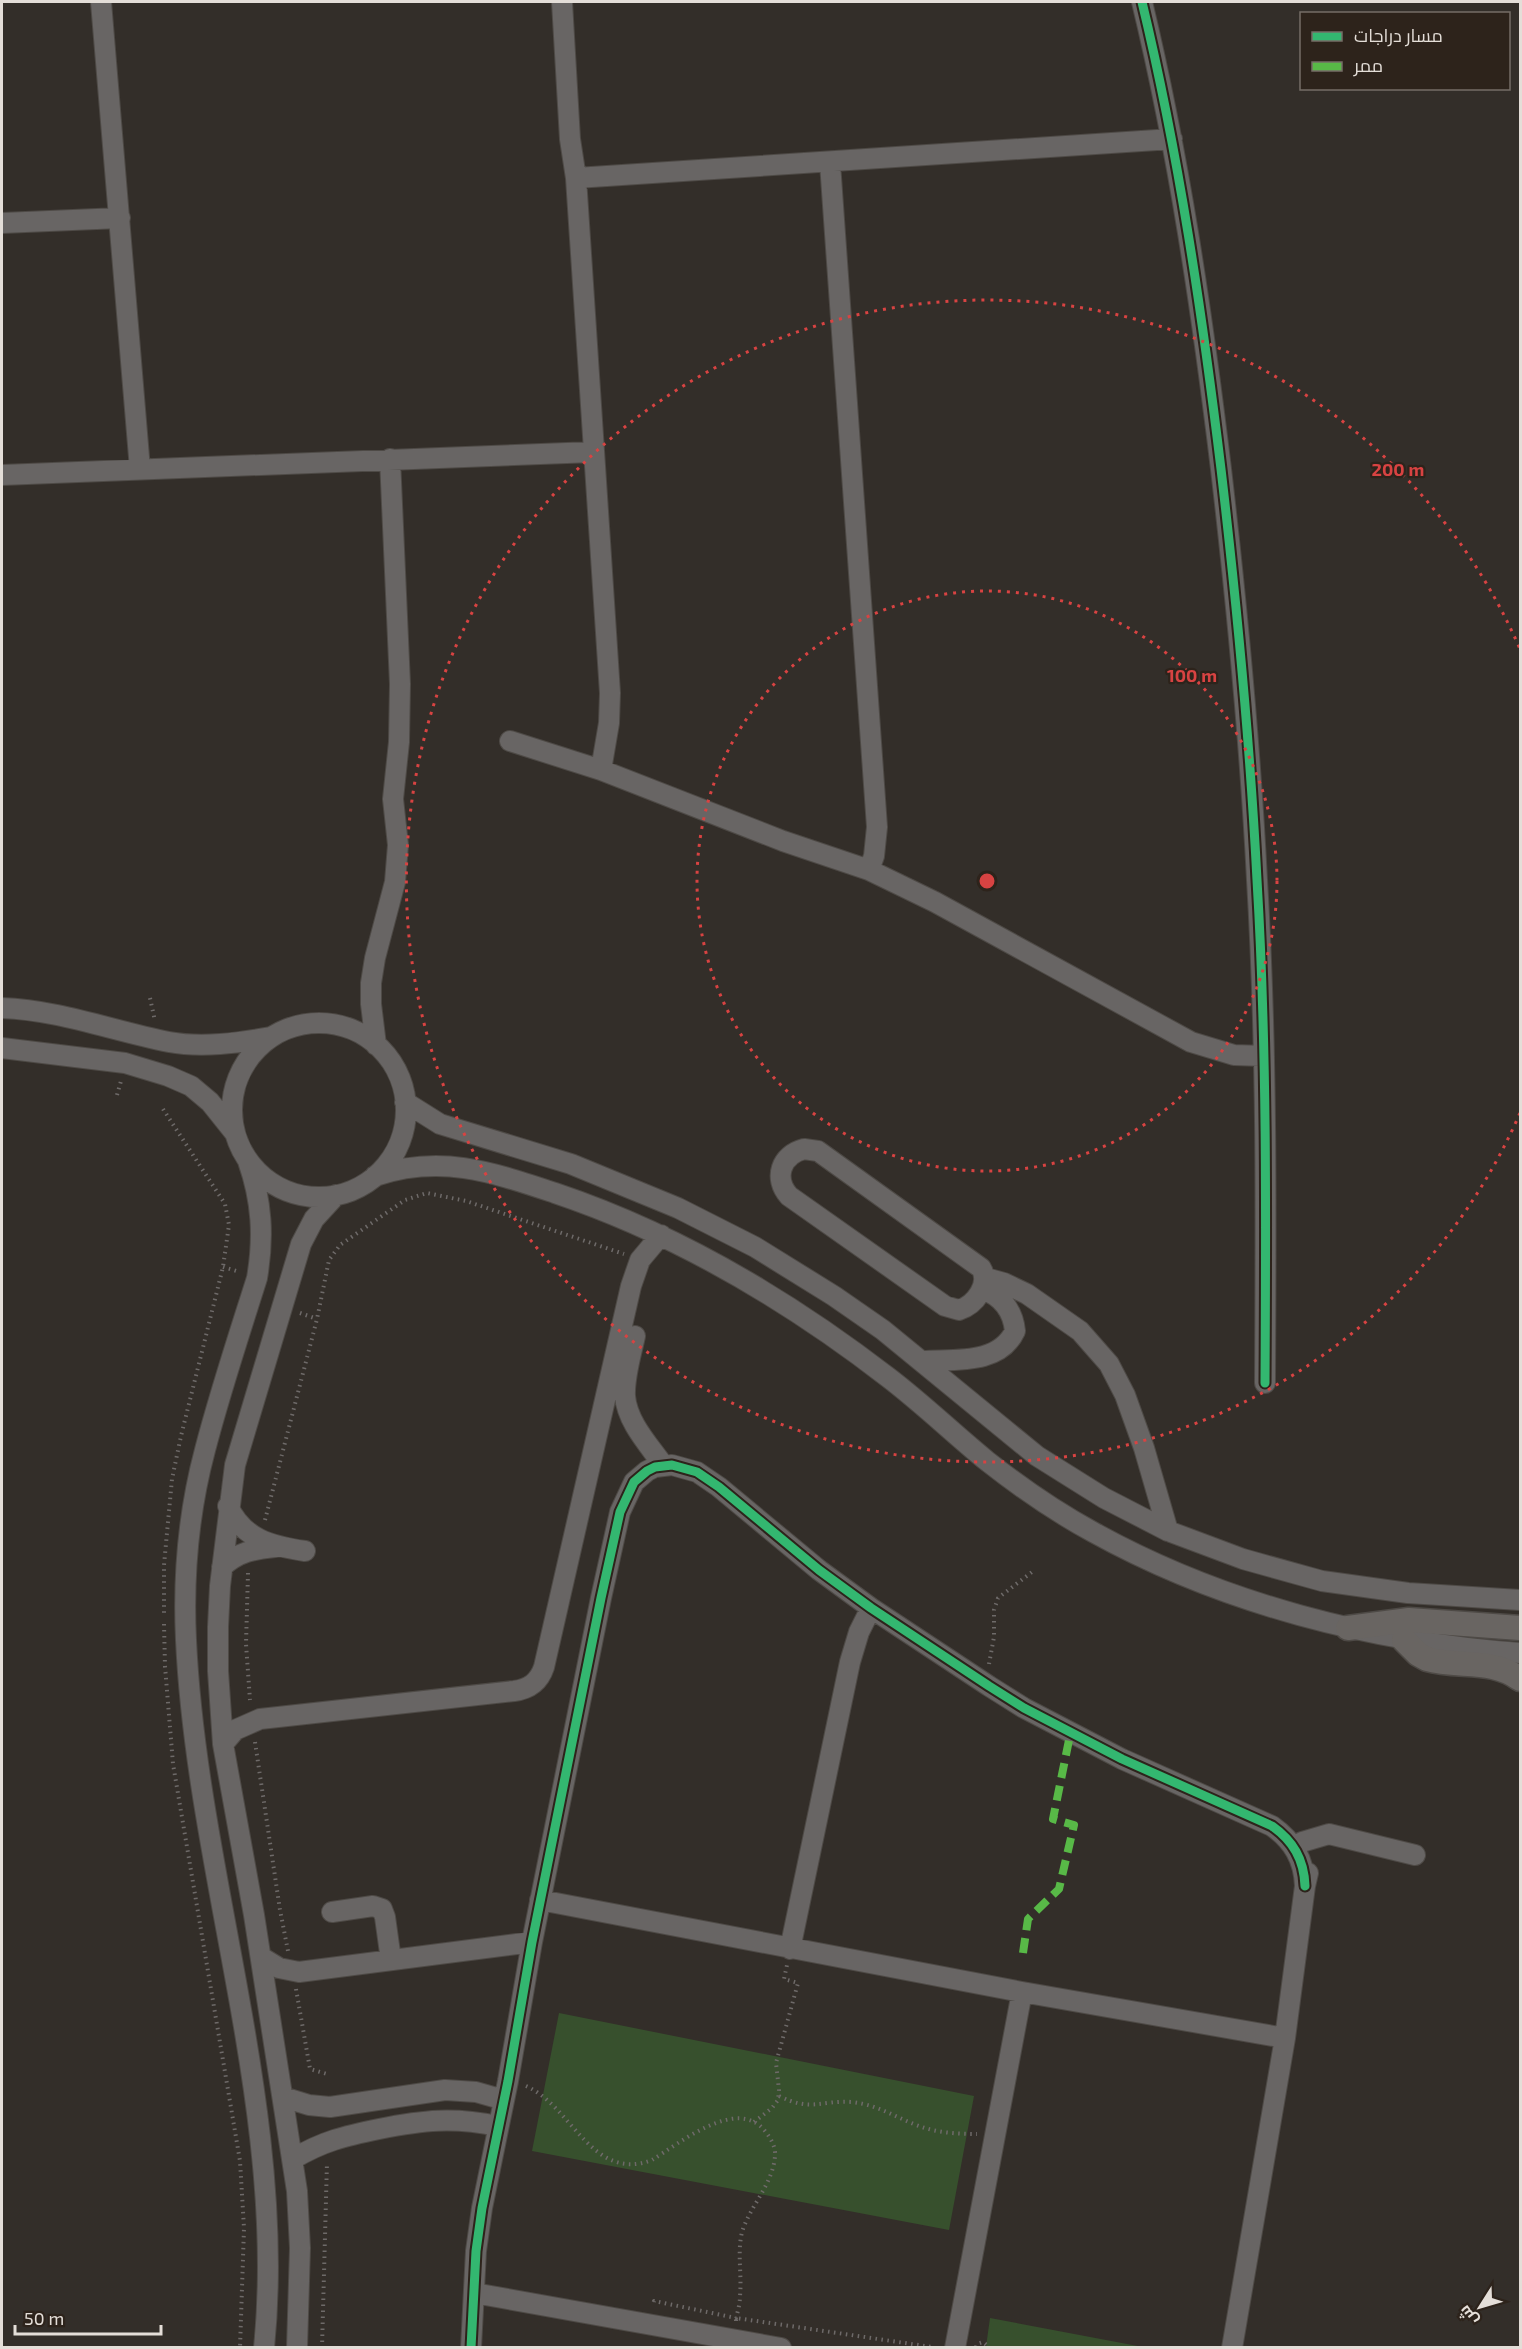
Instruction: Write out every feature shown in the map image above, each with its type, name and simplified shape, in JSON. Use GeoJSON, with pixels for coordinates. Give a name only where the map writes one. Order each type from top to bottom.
{"type":"FeatureCollection","features":[{"type":"Feature","properties":{"kind":"main road"},"geometry":{"type":"LineString","coordinates":[[1348,1628],[1409,1620],[1521,1628]]}},
{"type":"Feature","properties":{"kind":"main road"},"geometry":{"type":"LineString","coordinates":[[1404,1640],[1410,1648],[1427,1659],[1498,1667],[1521,1678]]}},
{"type":"Feature","properties":{"kind":"street"},"geometry":{"type":"LineString","coordinates":[[102,2],[140,469]]}},
{"type":"Feature","properties":{"kind":"street"},"geometry":{"type":"LineString","coordinates":[[562,2],[610,693],[609,723],[601,770]]}},
{"type":"Feature","properties":{"kind":"street"},"geometry":{"type":"LineString","coordinates":[[1142,2],[1172,139],[1206,349],[1237,618],[1253,813],[1264,1056],[1265,1383]]}},
{"type":"Feature","properties":{"kind":"street"},"geometry":{"type":"LineString","coordinates":[[576,178],[1172,139]]}},
{"type":"Feature","properties":{"kind":"street"},"geometry":{"type":"LineString","coordinates":[[830,163],[877,827],[874,856],[869,870]]}},
{"type":"Feature","properties":{"kind":"street"},"geometry":{"type":"LineString","coordinates":[[2,223],[120,218]]}},
{"type":"Feature","properties":{"kind":"street"},"geometry":{"type":"LineString","coordinates":[[2,475],[593,452]]}},
{"type":"Feature","properties":{"kind":"street"},"geometry":{"type":"LineString","coordinates":[[376,1045],[371,1014],[371,983],[375,958],[395,882],[398,844],[393,799],[399,742],[400,684],[390,459]]}},
{"type":"Feature","properties":{"kind":"street"},"geometry":{"type":"LineString","coordinates":[[510,741],[601,770],[783,840],[869,870],[935,902],[1191,1042],[1227,1054],[1264,1056]]}},
{"type":"Feature","properties":{"kind":"street"},"geometry":{"type":"LineString","coordinates":[[2,1008],[71,1018],[170,1042],[232,1044],[271,1037],[303,1024],[323,1023],[342,1026],[360,1034],[376,1045],[389,1059],[398,1075],[405,1102],[404,1130],[398,1148],[388,1163],[360,1187],[336,1195],[313,1197],[284,1189],[270,1182],[248,1161]]}},
{"type":"Feature","properties":{"kind":"street"},"geometry":{"type":"LineString","coordinates":[[235,1133],[232,1102],[235,1087],[249,1059],[271,1037]]}},
{"type":"Feature","properties":{"kind":"street"},"geometry":{"type":"LineString","coordinates":[[2,1048],[125,1062],[192,1086],[210,1102],[235,1133],[248,1161],[261,1207],[261,1254],[257,1278],[204,1452],[191,1524],[186,1575],[186,1638],[197,1765],[259,2127],[266,2200],[268,2268],[264,2348]]}},
{"type":"Feature","properties":{"kind":"street"},"geometry":{"type":"LineString","coordinates":[[405,1102],[440,1124],[572,1164],[667,1204],[787,1265],[883,1330],[1037,1456],[1104,1498],[1168,1530],[1244,1559],[1322,1581],[1408,1593],[1521,1600]]}},
{"type":"Feature","properties":{"kind":"street"},"geometry":{"type":"LineString","coordinates":[[923,1361],[978,1358],[998,1352],[1005,1347],[1015,1331],[1012,1317],[998,1297],[984,1284],[981,1268],[818,1151],[804,1149],[796,1151],[784,1161],[781,1167],[781,1183],[789,1196],[945,1306],[952,1309],[965,1308],[984,1284],[1004,1283],[1027,1294],[1080,1331],[1109,1364],[1125,1395],[1144,1448],[1168,1530]]}},
{"type":"Feature","properties":{"kind":"street"},"geometry":{"type":"LineString","coordinates":[[375,1176],[408,1167],[441,1164],[457,1166],[554,1192],[658,1234],[740,1277],[842,1343],[907,1392],[995,1467],[1057,1511],[1091,1531],[1162,1566],[1261,1603],[1348,1628],[1404,1640],[1521,1653]]}},
{"type":"Feature","properties":{"kind":"street"},"geometry":{"type":"LineString","coordinates":[[297,2348],[300,2248],[297,2191],[261,1957],[223,1744],[218,1671],[219,1607],[228,1506],[235,1465],[301,1244],[314,1219],[336,1195]]}},
{"type":"Feature","properties":{"kind":"street"},"geometry":{"type":"LineString","coordinates":[[223,1744],[235,1730],[260,1719],[514,1691],[525,1689],[535,1683],[544,1667],[628,1297],[640,1260],[658,1234],[667,1204]]}},
{"type":"Feature","properties":{"kind":"street"},"geometry":{"type":"LineString","coordinates":[[635,1336],[626,1384],[628,1409],[639,1431],[659,1459]]}},
{"type":"Feature","properties":{"kind":"street"},"geometry":{"type":"LineString","coordinates":[[471,2348],[482,2208],[508,2081],[540,1900],[620,1512],[620,1491],[628,1472],[642,1458],[659,1459],[697,1472],[819,1570],[871,1608],[1024,1708],[1122,1760],[1261,1821],[1281,1833],[1297,1851],[1305,1886]]}},
{"type":"Feature","properties":{"kind":"street"},"geometry":{"type":"LineString","coordinates":[[228,1506],[233,1517],[249,1535],[277,1547],[305,1551]]}},
{"type":"Feature","properties":{"kind":"street"},"geometry":{"type":"LineString","coordinates":[[222,1567],[248,1551],[277,1547]]}},
{"type":"Feature","properties":{"kind":"street"},"geometry":{"type":"LineString","coordinates":[[790,1949],[850,1662],[859,1632],[871,1608]]}},
{"type":"Feature","properties":{"kind":"street"},"geometry":{"type":"LineString","coordinates":[[1232,2348],[1285,2038],[1309,1863],[1302,1842],[1296,1834],[1280,1824],[1261,1821]]}},
{"type":"Feature","properties":{"kind":"street"},"geometry":{"type":"LineString","coordinates":[[1302,1842],[1329,1834],[1415,1855]]}},
{"type":"Feature","properties":{"kind":"street"},"geometry":{"type":"LineString","coordinates":[[540,1900],[1022,1992],[1285,2038]]}},
{"type":"Feature","properties":{"kind":"street"},"geometry":{"type":"LineString","coordinates":[[332,1912],[373,1906],[382,1909],[391,1960]]}},
{"type":"Feature","properties":{"kind":"street"},"geometry":{"type":"LineString","coordinates":[[261,1957],[279,1968],[297,1972],[532,1942]]}},
{"type":"Feature","properties":{"kind":"street"},"geometry":{"type":"LineString","coordinates":[[268,2001],[297,1972]]}},
{"type":"Feature","properties":{"kind":"street"},"geometry":{"type":"LineString","coordinates":[[955,2348],[1022,1992]]}},
{"type":"Feature","properties":{"kind":"street"},"geometry":{"type":"LineString","coordinates":[[283,2097],[309,2105],[330,2107],[415,2093],[461,2090],[504,2100]]}},
{"type":"Feature","properties":{"kind":"street"},"geometry":{"type":"LineString","coordinates":[[415,2093],[424,2106],[421,2121]]}},
{"type":"Feature","properties":{"kind":"street"},"geometry":{"type":"LineString","coordinates":[[293,2159],[336,2138],[421,2121],[460,2120],[498,2126]]}},
{"type":"Feature","properties":{"kind":"street"},"geometry":{"type":"LineString","coordinates":[[474,2293],[781,2348]]}},
{"type":"Feature","properties":{"kind":"path"},"geometry":{"type":"LineString","coordinates":[[262,1530],[329,1260],[340,1245],[405,1200],[427,1193],[466,1201],[640,1260]]}},
{"type":"Feature","properties":{"kind":"path"},"geometry":{"type":"LineString","coordinates":[[249,1570],[246,1644],[250,1700]]}},
{"type":"Feature","properties":{"kind":"path"},"geometry":{"type":"LineString","coordinates":[[989,1686],[995,1604],[1003,1592],[1021,1582],[1032,1572]]}},
{"type":"Feature","properties":{"kind":"path"},"geometry":{"type":"LineString","coordinates":[[255,1740],[280,1910],[297,1972],[295,1985],[310,2068],[327,2074]]}},
{"type":"Feature","properties":{"kind":"path"},"geometry":{"type":"LineString","coordinates":[[754,2122],[772,2108],[779,2096],[776,2062],[798,1983],[784,1979],[790,1949]]}},
{"type":"Feature","properties":{"kind":"path"},"geometry":{"type":"LineString","coordinates":[[508,2081],[523,2084],[540,2094],[596,2151],[617,2163],[641,2164],[652,2160],[726,2118],[745,2119],[762,2127],[771,2138],[776,2154],[772,2171],[746,2220],[742,2234],[739,2264],[740,2297],[736,2318]]}},
{"type":"Feature","properties":{"kind":"path"},"geometry":{"type":"LineString","coordinates":[[779,2096],[807,2106],[851,2102],[867,2104],[922,2127],[942,2132],[976,2134],[996,2132]]}},
{"type":"Feature","properties":{"kind":"path"},"geometry":{"type":"LineString","coordinates":[[322,2348],[327,2152],[339,2144],[336,2138]]}},
{"type":"Feature","properties":{"kind":"path"},"geometry":{"type":"LineString","coordinates":[[650,2324],[654,2301],[736,2318],[932,2347]]}},
{"type":"Feature","properties":{"kind":"path"},"geometry":{"type":"LineString","coordinates":[[976,2347],[977,2344],[983,2342],[990,2348]]}},
{"type":"Feature","properties":{"kind":"green space"},"geometry":{"type":"Polygon","coordinates":[[[559,2013],[974,2096],[949,2230],[532,2151],[559,2013]]]}},
{"type":"Feature","properties":{"kind":"green space"},"geometry":{"type":"Polygon","coordinates":[[[990,2318],[1143,2347],[986,2347],[990,2318]]]}},
{"type":"Feature","properties":{"kind":"marked path"},"geometry":{"type":"LineString","coordinates":[[1023,1953],[1028,1919],[1059,1889],[1074,1825],[1053,1819],[1069,1740]]}},
{"type":"Feature","properties":{"kind":"cycle path"},"geometry":{"type":"LineString","coordinates":[[1142,2],[1178,176],[1206,351],[1221,469],[1242,674],[1251,777],[1263,1005],[1266,1194],[1265,1383]]}},
{"type":"Feature","properties":{"kind":"cycle path"},"geometry":{"type":"LineString","coordinates":[[471,2348],[476,2251],[482,2208],[508,2081],[532,1942],[601,1598],[620,1512],[634,1482],[647,1471],[655,1467],[672,1465],[697,1472],[719,1487],[819,1570],[871,1608],[1024,1708],[1122,1759],[1272,1826],[1286,1838],[1300,1859],[1305,1886]]}}]}
